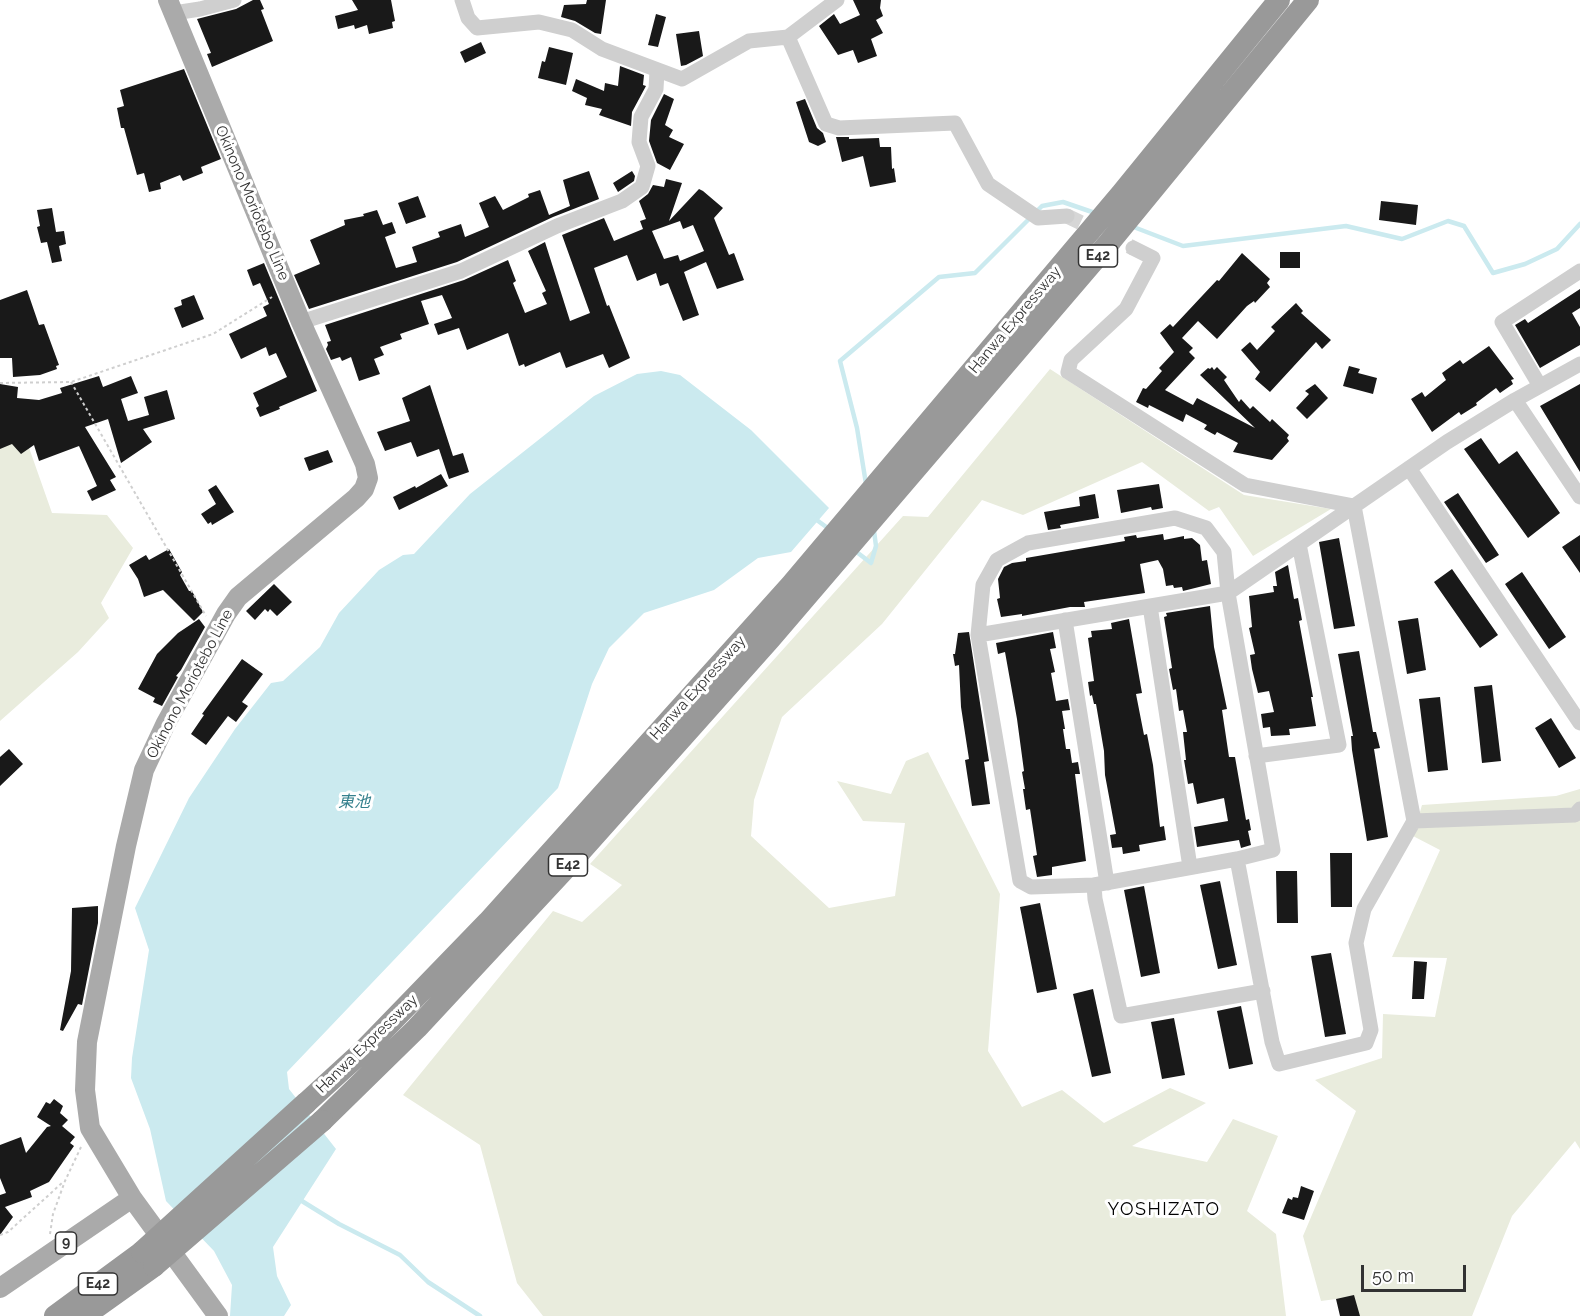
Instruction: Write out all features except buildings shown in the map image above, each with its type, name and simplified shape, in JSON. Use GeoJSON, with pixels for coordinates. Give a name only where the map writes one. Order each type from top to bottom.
{"type":"FeatureCollection","features":[{"type":"Feature","properties":{"kind":"highway","name":"Hanwa Expressway"},"geometry":{"type":"LineString","coordinates":[[876,501],[1122,193],[1280,0]]}},
{"type":"Feature","properties":{"kind":"highway","name":"Hanwa Expressway"},"geometry":{"type":"LineString","coordinates":[[55,1316],[148,1259],[322,1121],[417,1028],[563,871],[876,501],[1108,244],[1308,0]]}},
{"type":"Feature","properties":{"kind":"highway","name":"Hanwa Expressway"},"geometry":{"type":"LineString","coordinates":[[84,1316],[148,1259],[306,1103],[365,1049],[488,922],[797,592]]}},
{"type":"Feature","properties":{"kind":"main road","name":"Okinono Moriotebo Line"},"geometry":{"type":"LineString","coordinates":[[171,7],[301,322],[365,464],[368,478],[364,489],[356,498],[238,597],[226,614],[166,723],[144,770],[126,846],[87,1042],[85,1090],[90,1128],[132,1197],[218,1316]]}},
{"type":"Feature","properties":{"kind":"main road","name":"9"},"geometry":{"type":"LineString","coordinates":[[0,1288],[132,1197]]}},
{"type":"Feature","properties":{"kind":"street"},"geometry":{"type":"LineString","coordinates":[[171,7],[200,9],[234,0]]}},
{"type":"Feature","properties":{"kind":"street"},"geometry":{"type":"LineString","coordinates":[[462,0],[468,18],[477,28],[539,22],[572,30],[602,49],[657,72],[682,79],[749,41],[788,37],[837,0]]}},
{"type":"Feature","properties":{"kind":"street"},"geometry":{"type":"LineString","coordinates":[[788,37],[826,124],[838,128],[955,123],[988,184],[1038,218],[1068,216]]}},
{"type":"Feature","properties":{"kind":"street"},"geometry":{"type":"LineString","coordinates":[[301,322],[460,271],[557,226],[622,201],[642,187],[648,166],[639,142],[640,117],[656,89],[657,72]]}},
{"type":"Feature","properties":{"kind":"street"},"geometry":{"type":"LineString","coordinates":[[1133,248],[1153,258],[1126,309],[1071,360],[1068,372],[1245,485],[1354,506]]}},
{"type":"Feature","properties":{"kind":"street"},"geometry":{"type":"LineString","coordinates":[[1540,386],[1502,322],[1580,271]]}},
{"type":"Feature","properties":{"kind":"street"},"geometry":{"type":"LineString","coordinates":[[978,635],[1228,593],[1409,468],[1515,400],[1580,364]]}},
{"type":"Feature","properties":{"kind":"street"},"geometry":{"type":"LineString","coordinates":[[1515,400],[1580,497]]}},
{"type":"Feature","properties":{"kind":"street"},"geometry":{"type":"LineString","coordinates":[[1409,468],[1580,723]]}},
{"type":"Feature","properties":{"kind":"street"},"geometry":{"type":"LineString","coordinates":[[1237,859],[1272,1042],[1279,1064],[1366,1043],[1371,1030],[1356,943],[1364,909],[1414,821],[1354,506]]}},
{"type":"Feature","properties":{"kind":"street"},"geometry":{"type":"LineString","coordinates":[[1175,518],[1206,528],[1224,552],[1228,593],[1273,850],[1237,859],[1100,884],[1031,886],[1020,881],[978,635],[983,585],[997,560],[1028,543],[1175,518]]}},
{"type":"Feature","properties":{"kind":"street"},"geometry":{"type":"LineString","coordinates":[[1256,756],[1339,745],[1299,544]]}},
{"type":"Feature","properties":{"kind":"street"},"geometry":{"type":"LineString","coordinates":[[1150,606],[1190,867]]}},
{"type":"Feature","properties":{"kind":"street"},"geometry":{"type":"LineString","coordinates":[[1065,620],[1100,884],[1095,899],[1121,1016],[1263,991]]}},
{"type":"Feature","properties":{"kind":"street"},"geometry":{"type":"LineString","coordinates":[[1414,821],[1575,815],[1580,809]]}},
{"type":"Feature","properties":{"kind":"path"},"geometry":{"type":"LineString","coordinates":[[0,383],[71,382],[213,334],[287,288]]}},
{"type":"Feature","properties":{"kind":"path"},"geometry":{"type":"LineString","coordinates":[[71,382],[216,633]]}},
{"type":"Feature","properties":{"kind":"path"},"geometry":{"type":"LineString","coordinates":[[47,1256],[53,1214],[64,1181],[90,1128]]}},
{"type":"Feature","properties":{"kind":"path"},"geometry":{"type":"LineString","coordinates":[[0,1234],[8,1232],[64,1181]]}},
{"type":"Feature","properties":{"kind":"shaded area"},"geometry":{"type":"Polygon","coordinates":[[[1050,369],[1244,495],[1331,509],[1253,556],[1219,507],[1209,511],[1142,462],[1023,515],[982,500],[882,624],[782,717],[754,800],[751,836],[829,908],[895,896],[905,823],[863,821],[837,781],[891,794],[906,761],[928,752],[1000,894],[988,1051],[1022,1107],[1062,1090],[1104,1123],[1170,1088],[1206,1103],[1132,1146],[1207,1162],[1233,1119],[1278,1136],[1247,1211],[1276,1234],[1286,1316],[543,1316],[517,1283],[480,1145],[403,1095],[553,911],[582,922],[622,885],[590,864],[903,516],[928,517],[1050,369]]]}},
{"type":"Feature","properties":{"kind":"shaded area"},"geometry":{"type":"Polygon","coordinates":[[[0,438],[27,442],[52,513],[107,515],[133,548],[101,603],[109,618],[78,652],[0,721],[0,438]]]}},
{"type":"Feature","properties":{"kind":"shaded area"},"geometry":{"type":"Polygon","coordinates":[[[1580,789],[1580,1149],[1575,1141],[1512,1216],[1472,1316],[1355,1316],[1351,1297],[1321,1301],[1303,1236],[1356,1111],[1315,1080],[1382,1058],[1383,1014],[1435,1017],[1447,958],[1392,957],[1440,850],[1413,836],[1422,805],[1556,796],[1580,789]]]}},
{"type":"Feature","properties":{"kind":"water","name":"東池"},"geometry":{"type":"Polygon","coordinates":[[[661,371],[680,375],[751,430],[829,508],[791,552],[758,558],[714,590],[644,613],[609,648],[592,684],[558,788],[287,1072],[289,1089],[336,1149],[273,1247],[277,1276],[291,1305],[284,1316],[230,1316],[232,1285],[214,1251],[166,1201],[150,1129],[131,1078],[149,950],[135,908],[189,798],[235,729],[271,683],[283,681],[320,647],[339,613],[379,570],[403,555],[414,554],[470,494],[594,396],[637,374],[661,371]]]}},
{"type":"Feature","properties":{"kind":"waterway"},"geometry":{"type":"LineString","coordinates":[[866,484],[857,428],[840,361],[939,277],[975,273],[1042,206],[1063,202],[1095,213]]}},
{"type":"Feature","properties":{"kind":"waterway"},"geometry":{"type":"LineString","coordinates":[[1131,226],[1183,246],[1346,226],[1402,239],[1448,221],[1464,226],[1493,273],[1525,264],[1557,249],[1580,224]]}},
{"type":"Feature","properties":{"kind":"waterway"},"geometry":{"type":"LineString","coordinates":[[814,518],[829,529]]}},
{"type":"Feature","properties":{"kind":"waterway"},"geometry":{"type":"LineString","coordinates":[[854,550],[871,563],[876,546],[874,531]]}},
{"type":"Feature","properties":{"kind":"waterway"},"geometry":{"type":"LineString","coordinates":[[297,1198],[339,1224],[400,1255],[428,1282],[480,1316]]}},
{"type":"Feature","properties":{"kind":"tunnel"},"geometry":{"type":"LineString","coordinates":[[1067,216],[1133,248]]}},
{"type":"Feature","properties":{"kind":"district","name":"YOSHIZATO"},"geometry":{"type":"Point","coordinates":[1164,1210]}}]}
